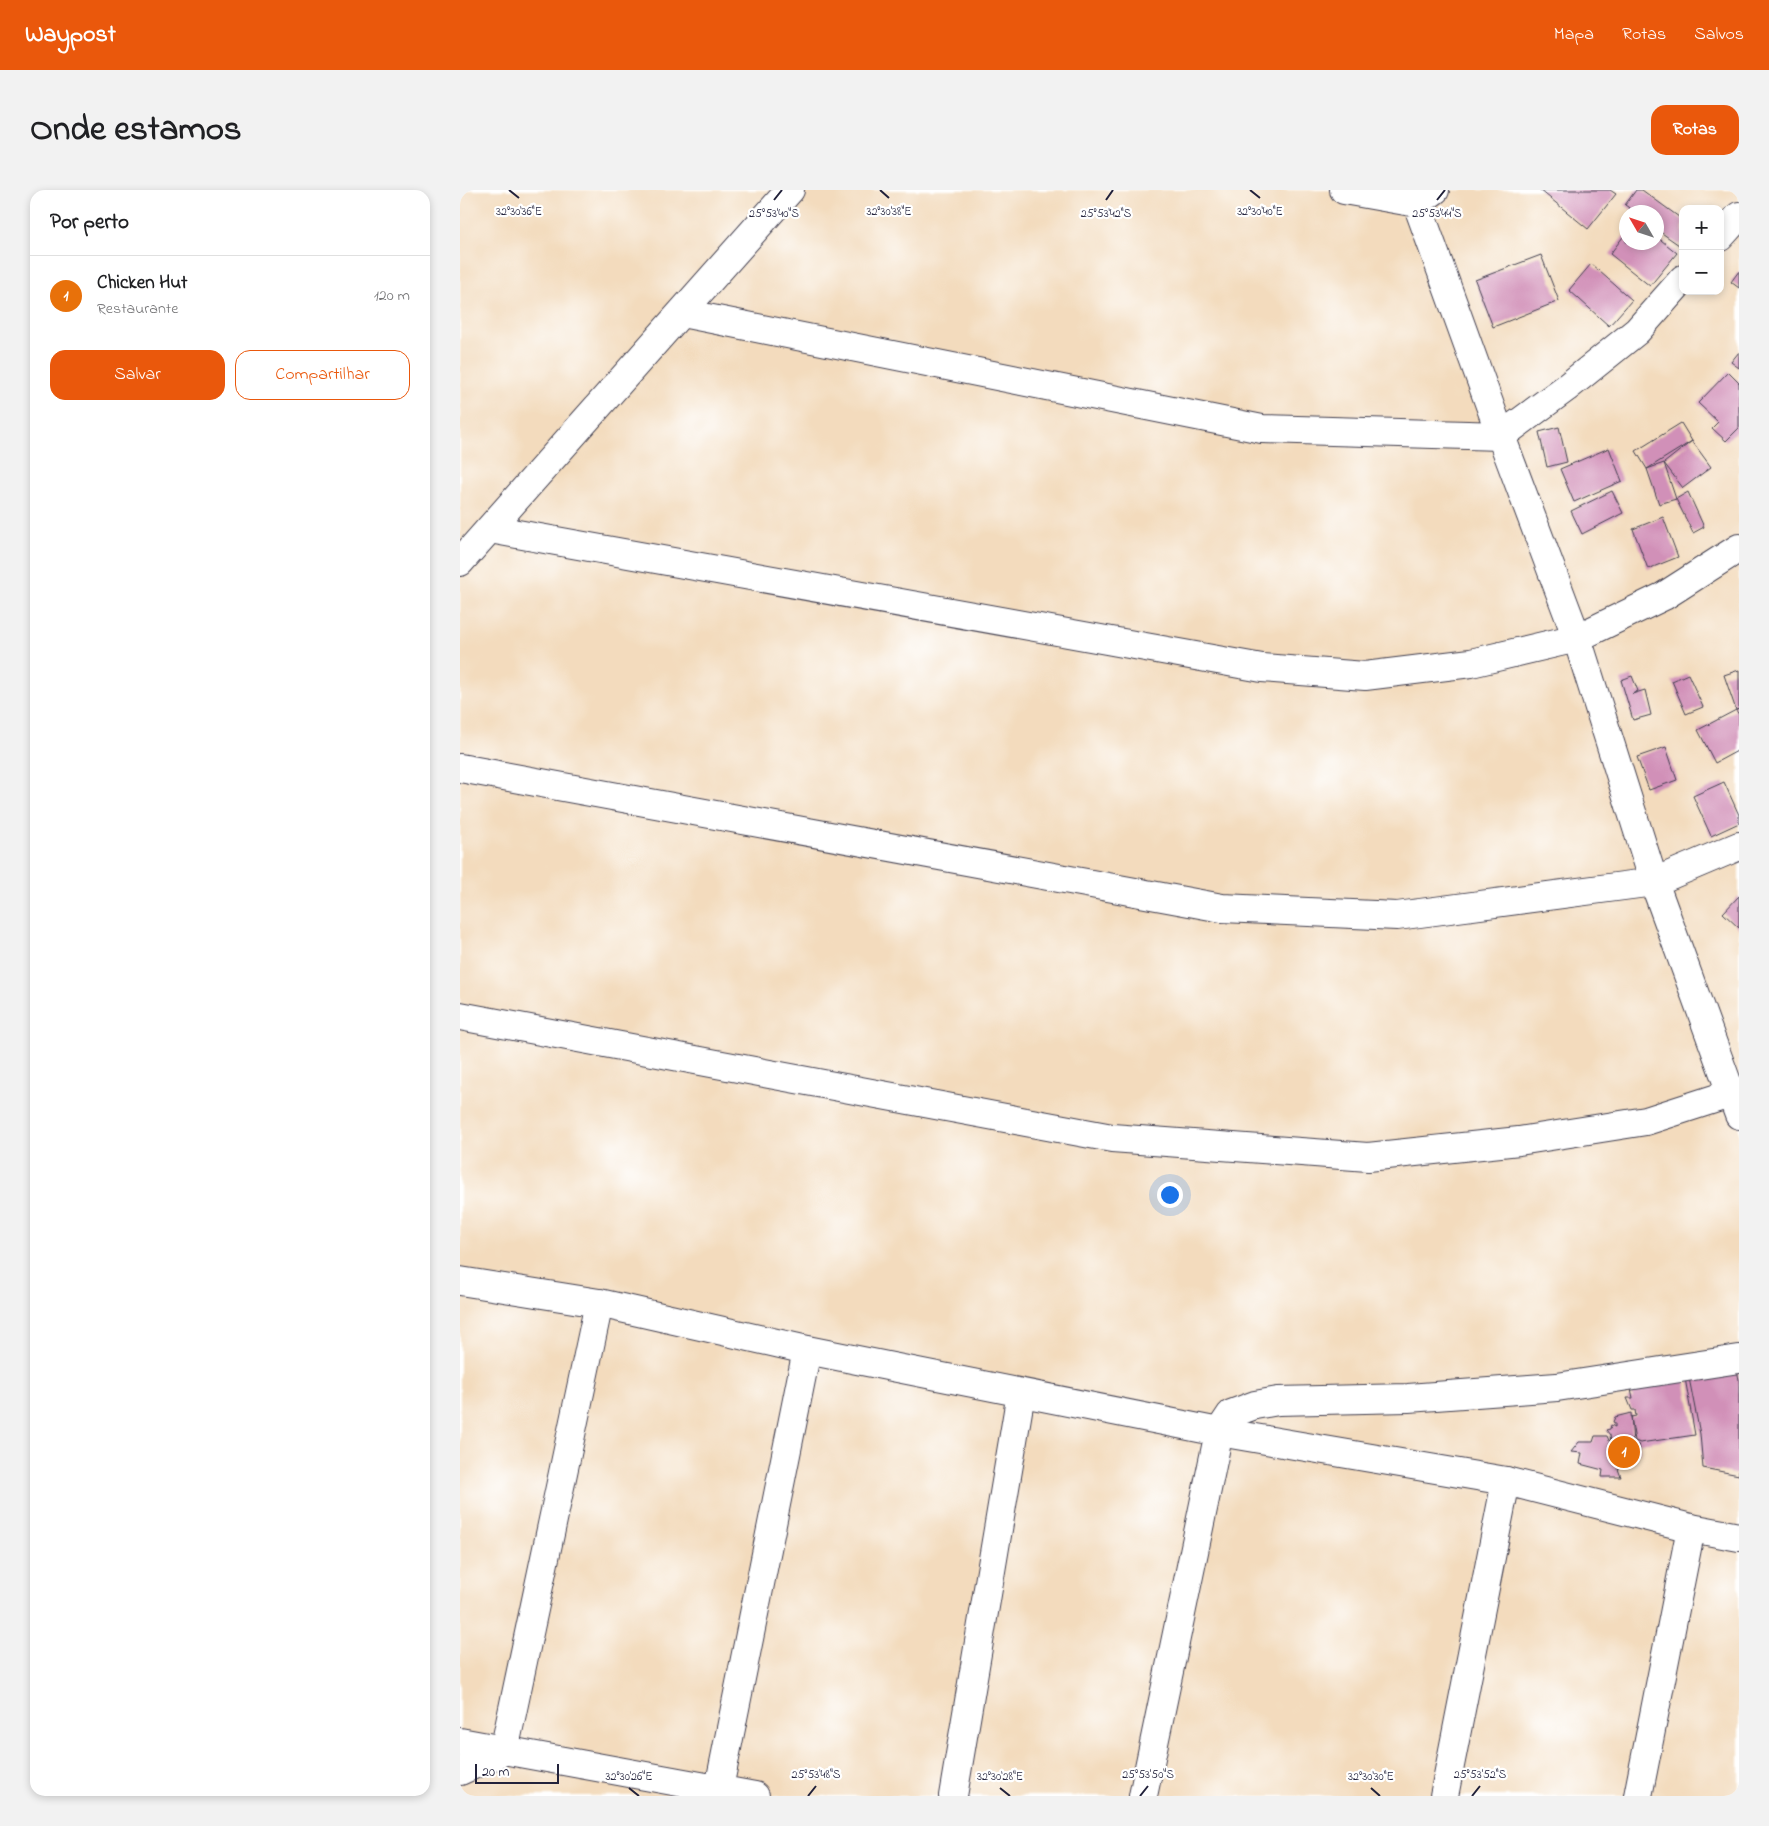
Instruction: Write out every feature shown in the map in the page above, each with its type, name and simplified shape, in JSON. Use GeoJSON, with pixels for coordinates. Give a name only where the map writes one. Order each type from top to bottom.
{"type":"FeatureCollection","features":[{"type":"Feature","properties":{"kind":"street"},"geometry":{"type":"LineString","coordinates":[[460,562],[790,190]]}},
{"type":"Feature","properties":{"kind":"street"},"geometry":{"type":"LineString","coordinates":[[460,1016],[1112,1138],[1368,1157],[1519,1141],[1646,1121],[1736,1100],[1654,882],[1577,638],[1501,436],[1421,194],[1344,190]]}},
{"type":"Feature","properties":{"kind":"street"},"geometry":{"type":"LineString","coordinates":[[1724,233],[1739,216]]}},
{"type":"Feature","properties":{"kind":"street"},"geometry":{"type":"LineString","coordinates":[[682,313],[1262,428],[1501,436],[1566,388],[1637,331],[1679,284]]}},
{"type":"Feature","properties":{"kind":"street"},"geometry":{"type":"LineString","coordinates":[[490,529],[1262,668],[1364,676],[1471,664],[1577,638],[1664,596],[1739,548]]}},
{"type":"Feature","properties":{"kind":"street"},"geometry":{"type":"LineString","coordinates":[[460,768],[1222,908],[1396,916],[1654,882],[1739,846]]}},
{"type":"Feature","properties":{"kind":"street"},"geometry":{"type":"LineString","coordinates":[[460,1282],[598,1303],[807,1350],[1219,1432],[1506,1481],[1691,1528],[1739,1537]]}},
{"type":"Feature","properties":{"kind":"street"},"geometry":{"type":"LineString","coordinates":[[504,1751],[598,1303]]}},
{"type":"Feature","properties":{"kind":"street"},"geometry":{"type":"LineString","coordinates":[[704,1790],[807,1350]]}},
{"type":"Feature","properties":{"kind":"street"},"geometry":{"type":"LineString","coordinates":[[1143,1796],[1219,1432],[1231,1414],[1254,1405],[1278,1401],[1408,1398],[1557,1387],[1739,1359]]}},
{"type":"Feature","properties":{"kind":"street"},"geometry":{"type":"LineString","coordinates":[[953,1796],[1021,1394]]}},
{"type":"Feature","properties":{"kind":"street"},"geometry":{"type":"LineString","coordinates":[[1444,1796],[1506,1481]]}},
{"type":"Feature","properties":{"kind":"street"},"geometry":{"type":"LineString","coordinates":[[1638,1796],[1691,1528]]}},
{"type":"Feature","properties":{"kind":"street"},"geometry":{"type":"LineString","coordinates":[[460,1742],[704,1790],[755,1796]]}},
{"type":"Feature","properties":{"kind":"street"},"geometry":{"type":"LineString","coordinates":[[460,1771],[504,1751]]}},
{"type":"Feature","properties":{"kind":"building"},"geometry":{"type":"Polygon","coordinates":[[[1540,190],[1610,190],[1616,194],[1588,229],[1540,190]]]}},
{"type":"Feature","properties":{"kind":"building"},"geometry":{"type":"Polygon","coordinates":[[[1636,190],[1642,190],[1662,205],[1625,205],[1636,190]]]}},
{"type":"Feature","properties":{"kind":"building"},"geometry":{"type":"Polygon","coordinates":[[[1664,206],[1679,217],[1679,245],[1664,235],[1664,206]]]}},
{"type":"Feature","properties":{"kind":"building"},"geometry":{"type":"Polygon","coordinates":[[[1619,242],[1619,250],[1664,250],[1664,242],[1677,253],[1650,286],[1610,254],[1619,242]]]}},
{"type":"Feature","properties":{"kind":"building"},"geometry":{"type":"Polygon","coordinates":[[[1541,255],[1559,301],[1493,327],[1475,280],[1541,255]]]}},
{"type":"Feature","properties":{"kind":"building"},"geometry":{"type":"Polygon","coordinates":[[[1591,264],[1632,300],[1609,326],[1569,290],[1591,264]]]}},
{"type":"Feature","properties":{"kind":"building"},"geometry":{"type":"Polygon","coordinates":[[[1739,271],[1739,288],[1731,282],[1739,271]]]}},
{"type":"Feature","properties":{"kind":"building"},"geometry":{"type":"Polygon","coordinates":[[[1739,352],[1739,368],[1731,362],[1739,352]]]}},
{"type":"Feature","properties":{"kind":"building"},"geometry":{"type":"Polygon","coordinates":[[[1728,372],[1739,383],[1739,428],[1726,441],[1712,428],[1718,422],[1698,403],[1728,372]]]}},
{"type":"Feature","properties":{"kind":"building"},"geometry":{"type":"Polygon","coordinates":[[[1681,423],[1692,441],[1647,469],[1636,451],[1681,423]]]}},
{"type":"Feature","properties":{"kind":"building"},"geometry":{"type":"Polygon","coordinates":[[[1559,427],[1567,462],[1547,467],[1539,432],[1559,427]]]}},
{"type":"Feature","properties":{"kind":"building"},"geometry":{"type":"Polygon","coordinates":[[[1692,441],[1711,467],[1683,488],[1664,463],[1692,441]]]}},
{"type":"Feature","properties":{"kind":"building"},"geometry":{"type":"Polygon","coordinates":[[[1609,448],[1622,481],[1574,502],[1560,469],[1609,448]]]}},
{"type":"Feature","properties":{"kind":"building"},"geometry":{"type":"Polygon","coordinates":[[[1664,463],[1676,499],[1659,504],[1647,469],[1664,463]]]}},
{"type":"Feature","properties":{"kind":"building"},"geometry":{"type":"Polygon","coordinates":[[[1612,491],[1623,513],[1582,534],[1571,511],[1612,491]]]}},
{"type":"Feature","properties":{"kind":"building"},"geometry":{"type":"Polygon","coordinates":[[[1688,492],[1704,527],[1693,533],[1676,499],[1688,492]]]}},
{"type":"Feature","properties":{"kind":"building"},"geometry":{"type":"Polygon","coordinates":[[[1663,517],[1678,557],[1648,569],[1633,529],[1663,517]]]}},
{"type":"Feature","properties":{"kind":"building"},"geometry":{"type":"Polygon","coordinates":[[[1739,670],[1739,709],[1736,710],[1724,675],[1739,670]]]}},
{"type":"Feature","properties":{"kind":"building"},"geometry":{"type":"Polygon","coordinates":[[[1688,674],[1703,707],[1686,714],[1672,681],[1688,674]]]}},
{"type":"Feature","properties":{"kind":"building"},"geometry":{"type":"Polygon","coordinates":[[[1632,676],[1638,691],[1632,694],[1645,690],[1651,715],[1633,720],[1621,680],[1632,676]]]}},
{"type":"Feature","properties":{"kind":"building"},"geometry":{"type":"Polygon","coordinates":[[[1736,710],[1739,715],[1739,750],[1715,763],[1698,730],[1736,710]]]}},
{"type":"Feature","properties":{"kind":"building"},"geometry":{"type":"Polygon","coordinates":[[[1666,747],[1677,780],[1649,790],[1637,757],[1666,747]]]}},
{"type":"Feature","properties":{"kind":"building"},"geometry":{"type":"Polygon","coordinates":[[[1724,782],[1739,815],[1739,823],[1711,836],[1693,796],[1724,782]]]}},
{"type":"Feature","properties":{"kind":"building"},"geometry":{"type":"Polygon","coordinates":[[[1739,896],[1739,928],[1723,913],[1739,896]]]}},
{"type":"Feature","properties":{"kind":"building"},"geometry":{"type":"Polygon","coordinates":[[[1736,1364],[1739,1380],[1739,1475],[1703,1468],[1700,1434],[1689,1378],[1736,1364]]]}},
{"type":"Feature","properties":{"kind":"building"},"geometry":{"type":"Polygon","coordinates":[[[1685,1378],[1695,1435],[1640,1443],[1635,1441],[1631,1417],[1636,1416],[1635,1410],[1632,1410],[1627,1398],[1633,1398],[1630,1384],[1685,1378]]]}},
{"type":"Feature","properties":{"kind":"building"},"geometry":{"type":"Polygon","coordinates":[[[1631,1413],[1633,1445],[1639,1445],[1640,1452],[1617,1453],[1617,1442],[1611,1442],[1610,1435],[1606,1430],[1610,1429],[1611,1425],[1615,1427],[1613,1422],[1615,1417],[1631,1413]]]}},
{"type":"Feature","properties":{"kind":"building"},"geometry":{"type":"Polygon","coordinates":[[[1595,1436],[1607,1436],[1617,1458],[1620,1459],[1621,1467],[1618,1469],[1621,1477],[1602,1477],[1603,1470],[1580,1464],[1582,1453],[1571,1452],[1579,1442],[1593,1442],[1595,1436]]]}},
{"type":"Feature","properties":{"kind":"place","name":"Chicken Hut"},"geometry":{"type":"Point","coordinates":[1624,1452]}}]}
